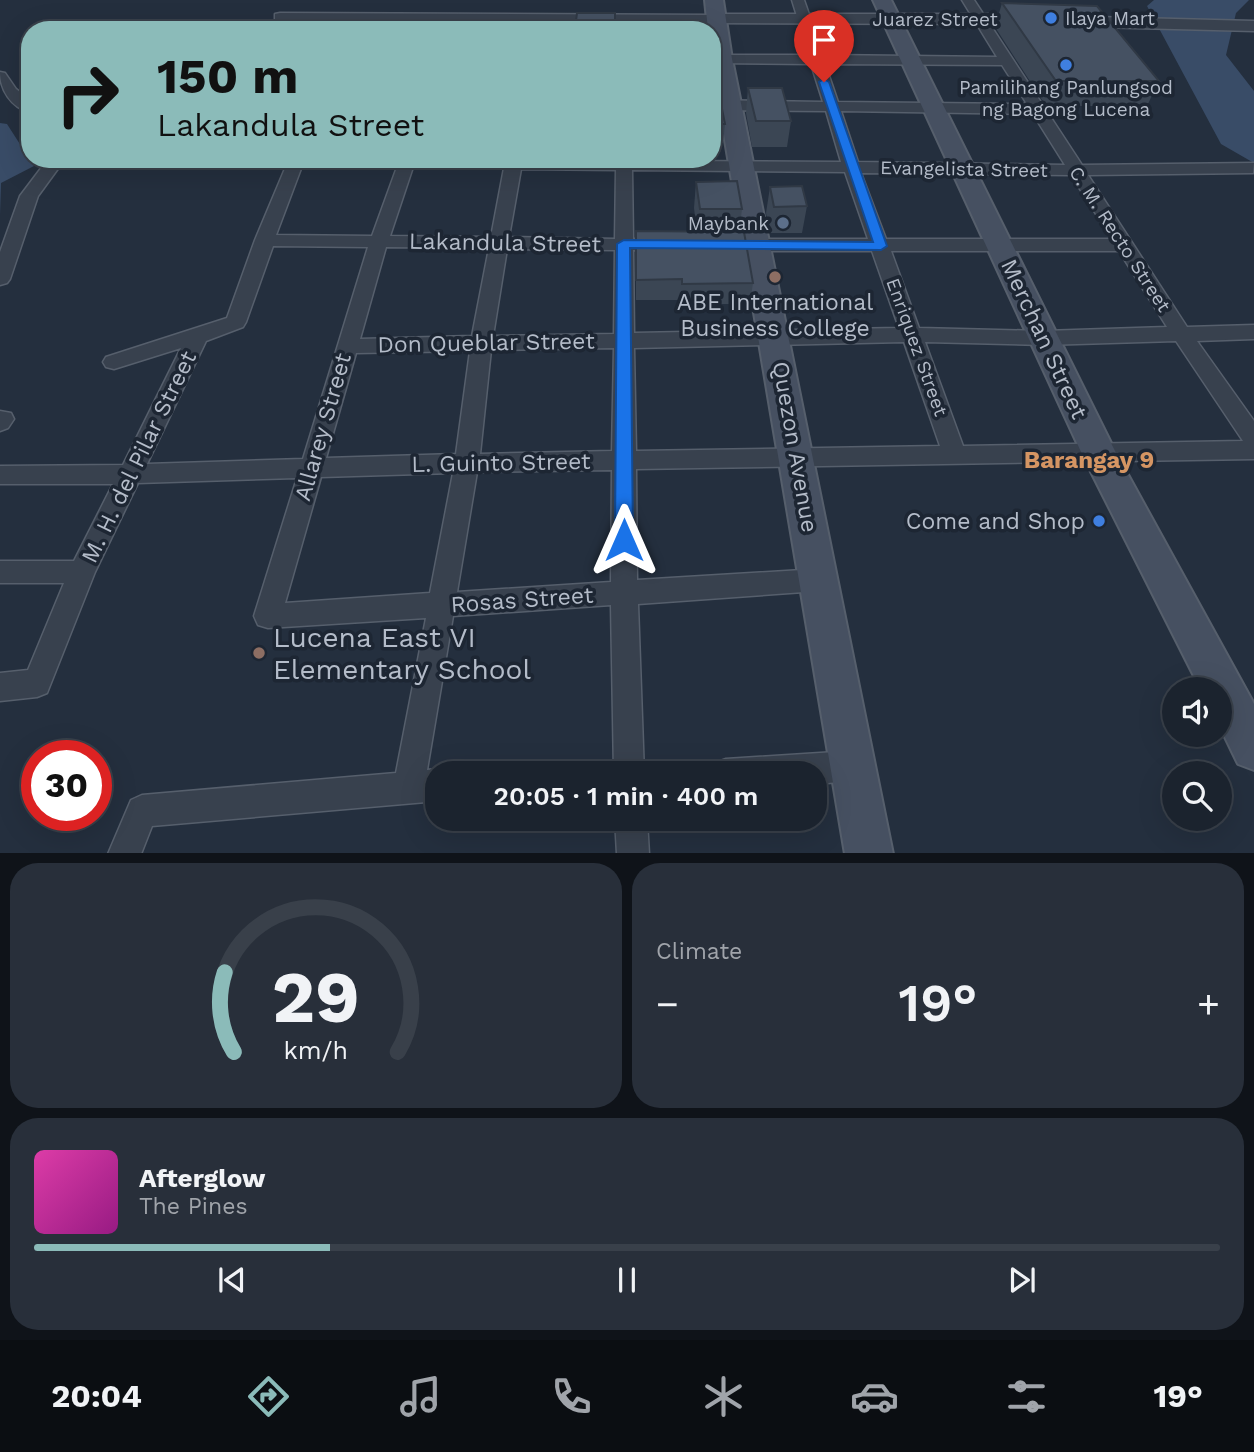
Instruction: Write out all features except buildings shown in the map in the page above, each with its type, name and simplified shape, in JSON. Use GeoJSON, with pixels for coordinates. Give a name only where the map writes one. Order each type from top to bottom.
{"type":"FeatureCollection","features":[{"type":"Feature","properties":{"kind":"main road","name":"Merchan Street"},"geometry":{"type":"LineString","coordinates":[[887,10],[1099,454],[1254,748]]}},
{"type":"Feature","properties":{"kind":"main road","name":"Quezon Avenue"},"geometry":{"type":"LineString","coordinates":[[722,106],[742,166],[869,853]]}},
{"type":"Feature","properties":{"kind":"street"},"geometry":{"type":"LineString","coordinates":[[277,21],[290,0]]}},
{"type":"Feature","properties":{"kind":"street"},"geometry":{"type":"LineString","coordinates":[[362,21],[372,0]]}},
{"type":"Feature","properties":{"kind":"street"},"geometry":{"type":"LineString","coordinates":[[454,21],[461,0]]}},
{"type":"Feature","properties":{"kind":"street"},"geometry":{"type":"LineString","coordinates":[[538,21],[542,0]]}},
{"type":"Feature","properties":{"kind":"street"},"geometry":{"type":"LineString","coordinates":[[626,21],[627,0]]}},
{"type":"Feature","properties":{"kind":"street","name":"Enriquez Street"},"geometry":{"type":"LineString","coordinates":[[798,0],[851,167],[955,456]]}},
{"type":"Feature","properties":{"kind":"street","name":"C. M. Recto Street"},"geometry":{"type":"LineString","coordinates":[[968,0],[1123,245],[1254,439]]}},
{"type":"Feature","properties":{"kind":"street","name":"Juarez Street"},"geometry":{"type":"LineString","coordinates":[[644,21],[715,9],[804,19],[887,10],[981,19],[1251,26]]}},
{"type":"Feature","properties":{"kind":"street","name":"Juarez Street"},"geometry":{"type":"LineString","coordinates":[[279,17],[364,16],[420,21]]}},
{"type":"Feature","properties":{"kind":"street"},"geometry":{"type":"LineString","coordinates":[[721,59],[1006,61]]}},
{"type":"Feature","properties":{"kind":"street"},"geometry":{"type":"LineString","coordinates":[[0,76],[21,100]]}},
{"type":"Feature","properties":{"kind":"street"},"geometry":{"type":"LineString","coordinates":[[722,106],[1036,109]]}},
{"type":"Feature","properties":{"kind":"street","name":"Evangelista Street"},"geometry":{"type":"LineString","coordinates":[[721,165],[1076,170],[1253,168]]}},
{"type":"Feature","properties":{"kind":"street"},"geometry":{"type":"LineString","coordinates":[[0,279],[29,196],[50,168]]}},
{"type":"Feature","properties":{"kind":"street","name":"M. H. del Pilar Street"},"geometry":{"type":"LineString","coordinates":[[62,621],[82,572],[198,336],[236,321],[285,182],[293,168]]}},
{"type":"Feature","properties":{"kind":"street","name":"Allarey Street"},"geometry":{"type":"LineString","coordinates":[[268,616],[347,345],[405,168]]}},
{"type":"Feature","properties":{"kind":"street"},"geometry":{"type":"LineString","coordinates":[[124,853],[142,811],[423,785],[440,605],[467,463],[481,343],[513,168]]}},
{"type":"Feature","properties":{"kind":"street"},"geometry":{"type":"LineString","coordinates":[[624,168],[624,593],[629,761]]}},
{"type":"Feature","properties":{"kind":"street","name":"Lakandula Street"},"geometry":{"type":"LineString","coordinates":[[264,240],[691,245]]}},
{"type":"Feature","properties":{"kind":"street"},"geometry":{"type":"LineString","coordinates":[[717,245],[1123,245]]}},
{"type":"Feature","properties":{"kind":"street","name":"Don Queblar Street"},"geometry":{"type":"LineString","coordinates":[[347,345],[913,335],[1044,338],[1254,332]]}},
{"type":"Feature","properties":{"kind":"street"},"geometry":{"type":"LineString","coordinates":[[114,362],[198,336]]}},
{"type":"Feature","properties":{"kind":"street","name":"L. Guinto Street"},"geometry":{"type":"LineString","coordinates":[[0,475],[131,474],[467,463],[1254,450]]}},
{"type":"Feature","properties":{"kind":"street"},"geometry":{"type":"LineString","coordinates":[[0,572],[82,572]]}},
{"type":"Feature","properties":{"kind":"street","name":"Rosas Street"},"geometry":{"type":"LineString","coordinates":[[268,616],[818,580]]}},
{"type":"Feature","properties":{"kind":"street"},"geometry":{"type":"LineString","coordinates":[[0,687],[37,683],[62,621]]}},
{"type":"Feature","properties":{"kind":"street"},"geometry":{"type":"LineString","coordinates":[[827,768],[851,766]]}},
{"type":"Feature","properties":{"kind":"street"},"geometry":{"type":"LineString","coordinates":[[632,831],[633,853]]}},
{"type":"Feature","properties":{"kind":"water"},"geometry":{"type":"Polygon","coordinates":[[[1154,0],[1249,0],[1236,13],[1226,55],[1254,91],[1254,163],[1221,144],[1147,6],[1154,0]]]}},
{"type":"Feature","properties":{"kind":"water"},"geometry":{"type":"Polygon","coordinates":[[[0,123],[7,124],[21,146],[21,168],[30,168],[1,183],[0,215],[0,123]]]}},
{"type":"Feature","properties":{"kind":"place","name":"Ilaya Mart"},"geometry":{"type":"Point","coordinates":[1051,18]}},
{"type":"Feature","properties":{"kind":"place","name":"Pamilihang Panlungsod ng Bagong Lucena"},"geometry":{"type":"Point","coordinates":[1066,65]}},
{"type":"Feature","properties":{"kind":"place","name":"Maybank"},"geometry":{"type":"Point","coordinates":[783,223]}},
{"type":"Feature","properties":{"kind":"place","name":"ABE International Business College"},"geometry":{"type":"Point","coordinates":[775,277]}},
{"type":"Feature","properties":{"kind":"place","name":"Come and Shop"},"geometry":{"type":"Point","coordinates":[1099,521]}},
{"type":"Feature","properties":{"kind":"place","name":"Lucena East VI Elementary School"},"geometry":{"type":"Point","coordinates":[259,653]}},
{"type":"Feature","properties":{"kind":"district","name":"Barangay 9"},"geometry":{"type":"Point","coordinates":[1089,460]}},
{"type":"Feature","properties":{"kind":"route"},"geometry":{"type":"LineString","coordinates":[[624,540],[624,244],[881,246],[851,167],[824,82]]}}]}
